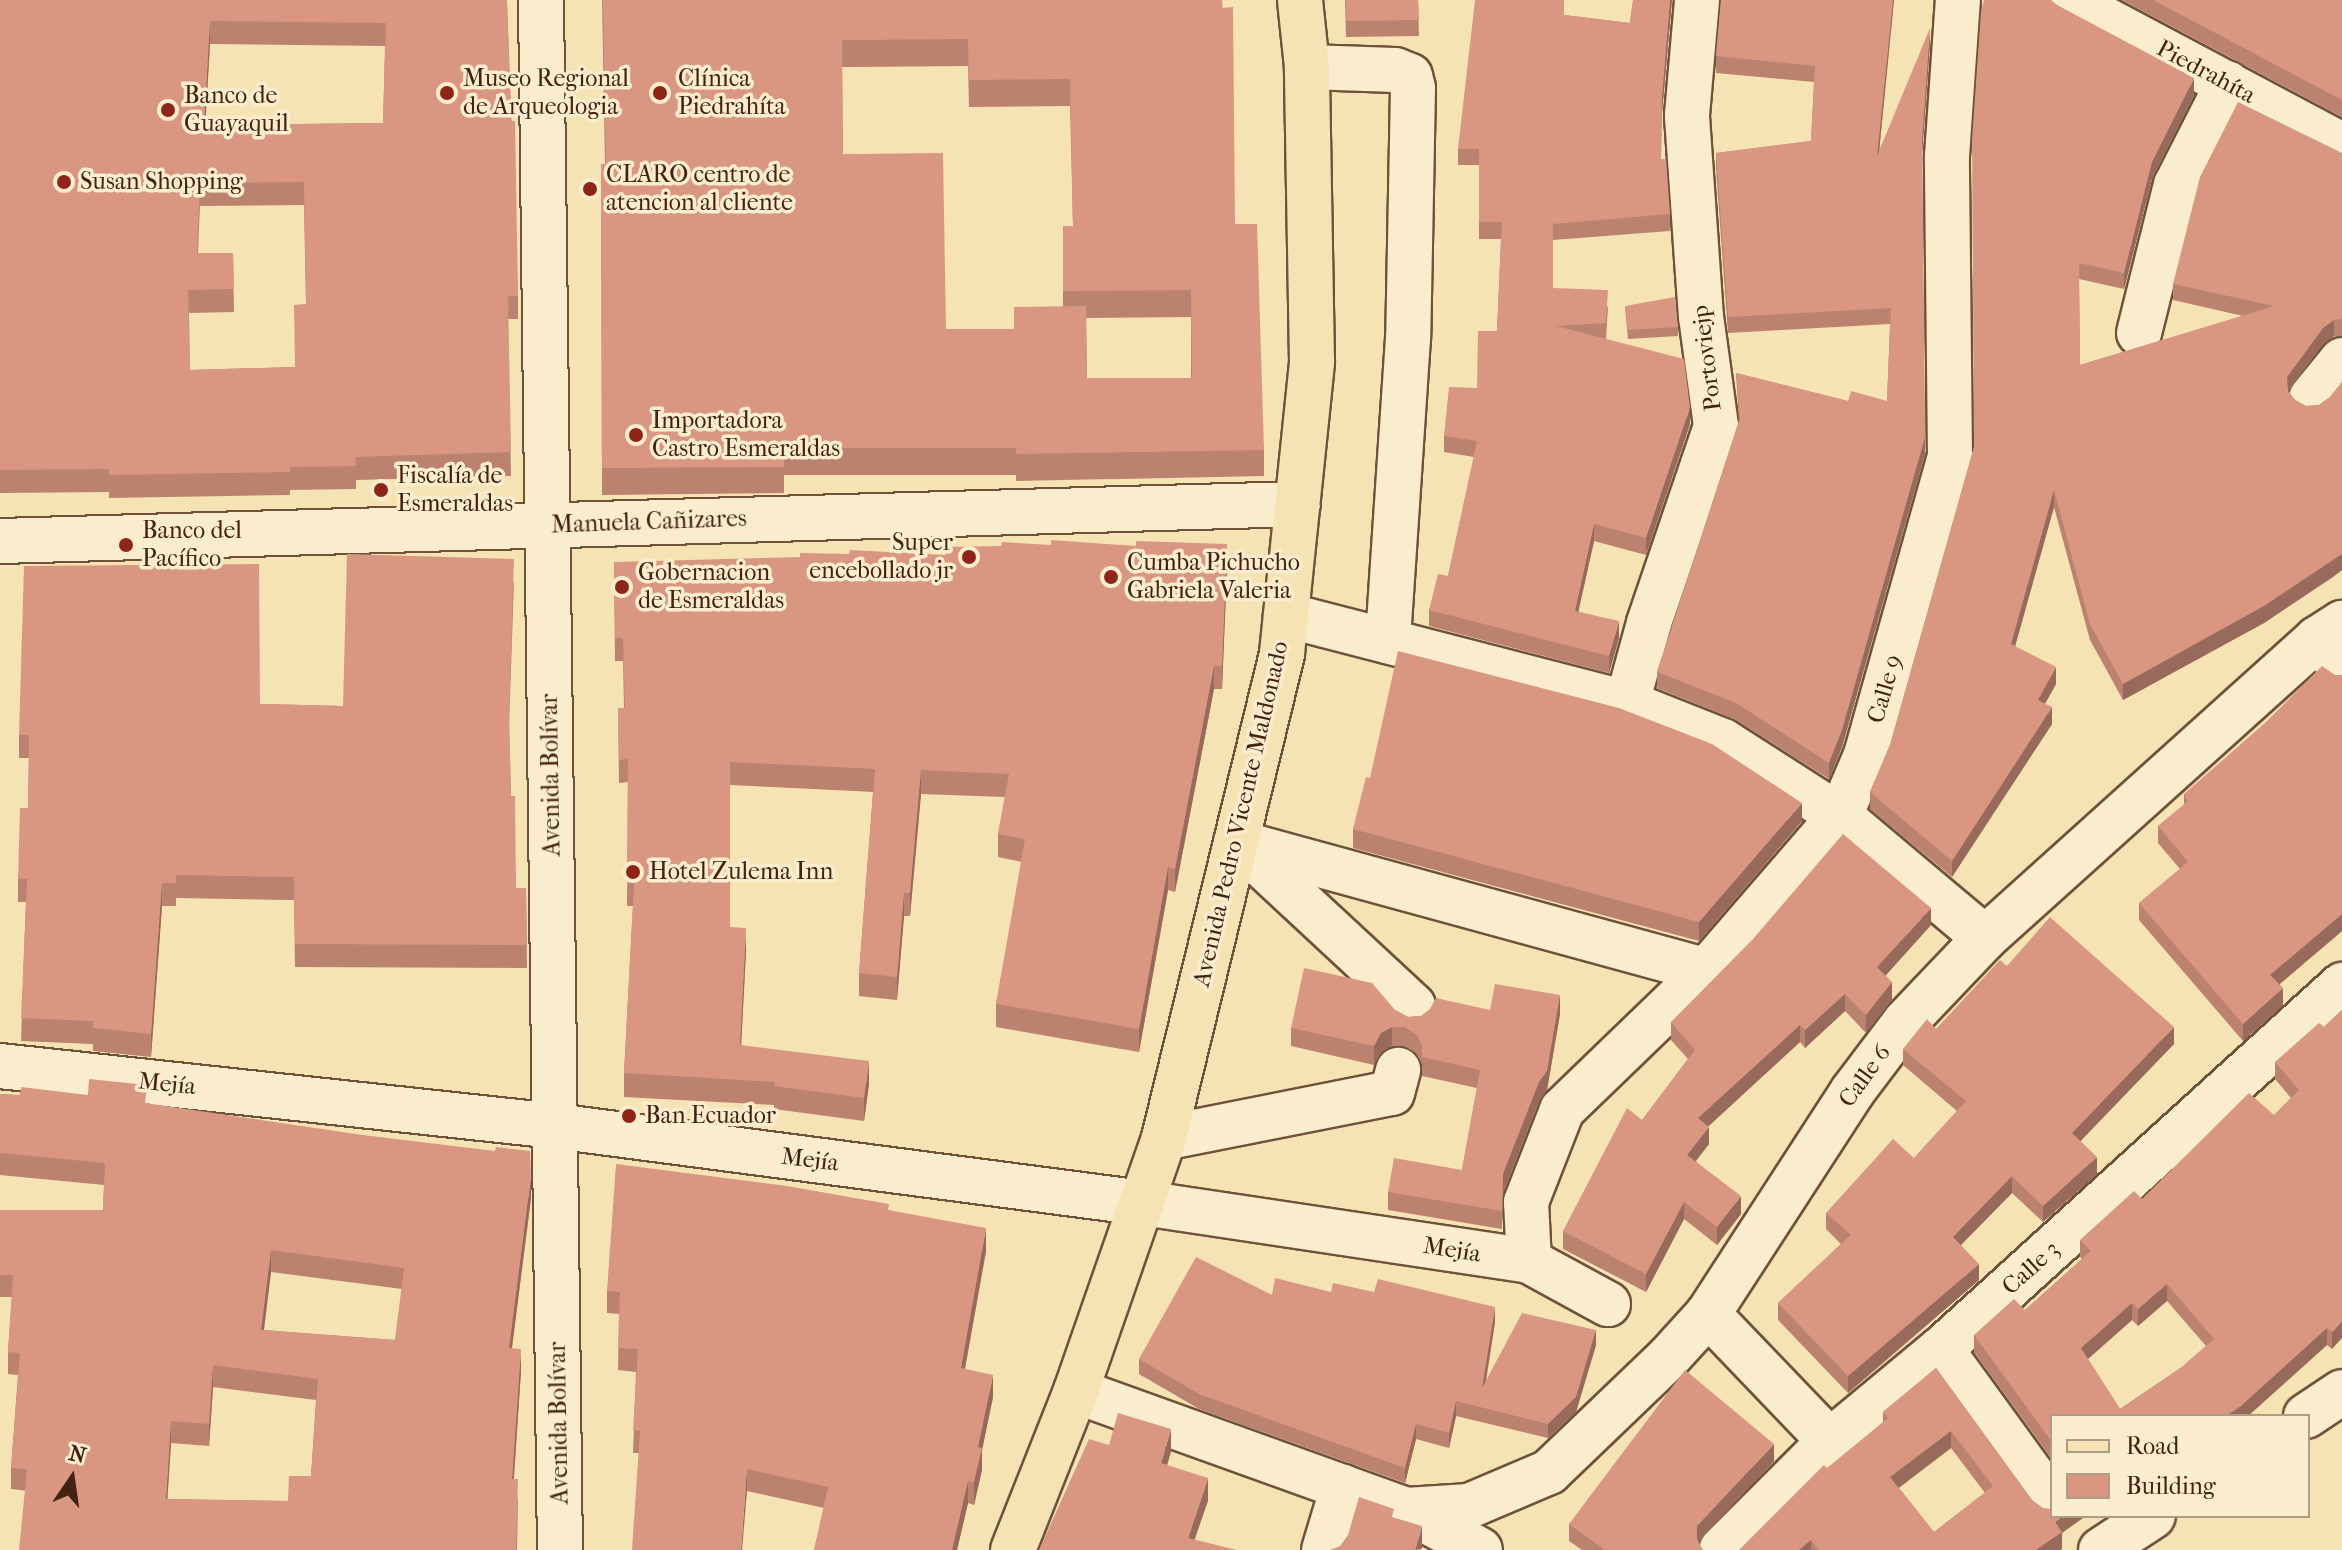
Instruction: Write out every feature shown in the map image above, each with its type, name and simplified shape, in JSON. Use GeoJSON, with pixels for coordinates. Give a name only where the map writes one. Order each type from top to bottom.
{"type":"FeatureCollection","features":[{"type":"Feature","properties":{"kind":"main road","name":"Avenida Pedro Vicente Maldonado"},"geometry":{"type":"LineString","coordinates":[[1013,1550],[1076,1391],[1164,1138],[1282,653],[1312,362],[1307,67],[1300,0]]}},
{"type":"Feature","properties":{"kind":"street","name":"Avenida Bolívar"},"geometry":{"type":"LineString","coordinates":[[541,0],[560,1550]]}},
{"type":"Feature","properties":{"kind":"street","name":"Portoviejp"},"geometry":{"type":"LineString","coordinates":[[1627,703],[1653,609],[1716,426],[1701,317],[1687,115],[1697,0]]}},
{"type":"Feature","properties":{"kind":"street","name":"Calle 9"},"geometry":{"type":"LineString","coordinates":[[1529,1261],[1526,1202],[1562,1110],[1706,971],[1840,816],[1866,755],[1950,457],[1947,156],[1958,0]]}},
{"type":"Feature","properties":{"kind":"street","name":"Piedrahíta"},"geometry":{"type":"LineString","coordinates":[[2078,2],[2342,145]]}},
{"type":"Feature","properties":{"kind":"street"},"geometry":{"type":"LineString","coordinates":[[1307,67],[1395,70],[1410,76],[1413,88],[1408,338],[1388,641]]}},
{"type":"Feature","properties":{"kind":"street"},"geometry":{"type":"LineString","coordinates":[[2139,333],[2176,185],[2228,83]]}},
{"type":"Feature","properties":{"kind":"street"},"geometry":{"type":"LineString","coordinates":[[2311,398],[2342,360]]}},
{"type":"Feature","properties":{"kind":"street","name":"Manuela Cañizares"},"geometry":{"type":"LineString","coordinates":[[0,541],[1297,504]]}},
{"type":"Feature","properties":{"kind":"street"},"geometry":{"type":"LineString","coordinates":[[1286,615],[1627,703],[1723,741],[1840,816],[1985,938]]}},
{"type":"Feature","properties":{"kind":"street","name":"Calle 6"},"geometry":{"type":"LineString","coordinates":[[1406,1510],[1469,1506],[1549,1472],[1668,1358],[1708,1314],[1852,1092],[1905,1022],[1985,938],[2334,643]]}},
{"type":"Feature","properties":{"kind":"street"},"geometry":{"type":"LineString","coordinates":[[1236,842],[1706,971]]}},
{"type":"Feature","properties":{"kind":"street"},"geometry":{"type":"LineString","coordinates":[[1236,842],[1413,1006],[1412,1011]]}},
{"type":"Feature","properties":{"kind":"street","name":"Calle 3"},"geometry":{"type":"LineString","coordinates":[[1721,1550],[1830,1441],[1941,1349],[2342,985]]}},
{"type":"Feature","properties":{"kind":"street","name":"Mejía"},"geometry":{"type":"LineString","coordinates":[[0,1066],[555,1126],[1143,1203],[1529,1261],[1608,1304]]}},
{"type":"Feature","properties":{"kind":"street"},"geometry":{"type":"LineString","coordinates":[[1164,1138],[1392,1093],[1398,1070]]}},
{"type":"Feature","properties":{"kind":"street"},"geometry":{"type":"LineString","coordinates":[[1708,1314],[1830,1441]]}},
{"type":"Feature","properties":{"kind":"street"},"geometry":{"type":"LineString","coordinates":[[1941,1349],[2050,1499]]}},
{"type":"Feature","properties":{"kind":"street"},"geometry":{"type":"LineString","coordinates":[[1076,1391],[1406,1510],[1480,1550]]}},
{"type":"Feature","properties":{"kind":"street"},"geometry":{"type":"LineString","coordinates":[[2309,1414],[2342,1392]]}},
{"type":"Feature","properties":{"kind":"street"},"geometry":{"type":"LineString","coordinates":[[1324,1550],[1343,1487]]}},
{"type":"Feature","properties":{"kind":"street"},"geometry":{"type":"LineString","coordinates":[[2063,1518],[2087,1550]]}},
{"type":"Feature","properties":{"kind":"street"},"geometry":{"type":"LineString","coordinates":[[2101,1550],[2150,1518]]}},
{"type":"Feature","properties":{"kind":"building"},"geometry":{"type":"Polygon","coordinates":[[[0,0],[507,0],[511,121],[515,121],[518,296],[508,296],[511,452],[355,457],[356,466],[290,467],[290,472],[109,475],[109,469],[0,470],[0,0]],[[210,21],[204,125],[383,123],[386,23],[210,21]],[[304,182],[200,183],[197,253],[233,253],[234,289],[188,290],[190,370],[295,367],[294,305],[306,304],[304,182]]]}},
{"type":"Feature","properties":{"kind":"building"},"geometry":{"type":"Polygon","coordinates":[[[603,0],[1222,0],[1222,8],[1233,7],[1235,224],[1257,224],[1264,450],[1016,454],[1016,448],[784,448],[784,467],[602,468],[601,164],[606,164],[603,0]],[[968,39],[842,40],[843,154],[943,153],[946,329],[1014,329],[1014,307],[1086,306],[1087,378],[1192,378],[1191,290],[1063,291],[1063,226],[1073,226],[1070,79],[969,80],[968,39]]]}},
{"type":"Feature","properties":{"kind":"building"},"geometry":{"type":"Polygon","coordinates":[[[1346,0],[1418,0],[1419,20],[1346,21],[1346,0]]]}},
{"type":"Feature","properties":{"kind":"building"},"geometry":{"type":"Polygon","coordinates":[[[1475,0],[1564,0],[1564,15],[1630,23],[1633,0],[1670,0],[1662,97],[1661,159],[1666,159],[1670,214],[1553,224],[1553,288],[1608,290],[1606,323],[1556,326],[1684,359],[1690,407],[1646,538],[1594,524],[1575,611],[1619,621],[1609,656],[1429,610],[1438,574],[1448,576],[1477,441],[1444,436],[1449,387],[1477,388],[1478,331],[1497,331],[1502,222],[1479,222],[1479,149],[1458,149],[1475,0]]]}},
{"type":"Feature","properties":{"kind":"building"},"geometry":{"type":"Polygon","coordinates":[[[1721,0],[1893,0],[1877,156],[1930,28],[1922,140],[1925,437],[1842,730],[1829,763],[1736,703],[1657,672],[1740,418],[1736,373],[1848,401],[1851,391],[1887,401],[1891,308],[1728,317],[1716,153],[1811,141],[1815,66],[1716,56],[1721,0]]]}},
{"type":"Feature","properties":{"kind":"building"},"geometry":{"type":"Polygon","coordinates":[[[1984,0],[2051,0],[2194,78],[2152,162],[2124,273],[2079,263],[2080,365],[2274,306],[2173,284],[2200,177],[2238,102],[2342,153],[2342,319],[2334,320],[2323,328],[2287,377],[2288,391],[2295,400],[2306,406],[2319,405],[2342,382],[2342,554],[2264,606],[2123,684],[2090,624],[2054,490],[2011,644],[2056,667],[2038,700],[2052,707],[1952,861],[1870,792],[1890,745],[1974,447],[1972,140],[1984,0]]]}},
{"type":"Feature","properties":{"kind":"building"},"geometry":{"type":"Polygon","coordinates":[[[2153,0],[2342,0],[2342,100],[2153,0]]]}},
{"type":"Feature","properties":{"kind":"building"},"geometry":{"type":"Polygon","coordinates":[[[1675,297],[1678,327],[1628,330],[1625,306],[1675,297]]]}},
{"type":"Feature","properties":{"kind":"building"},"geometry":{"type":"Polygon","coordinates":[[[1051,540],[1136,546],[1136,541],[1227,544],[1222,666],[1214,666],[1175,869],[1168,867],[1139,1029],[996,1004],[1025,839],[998,834],[1009,774],[921,770],[910,893],[904,893],[897,977],[859,973],[875,769],[730,762],[730,927],[746,928],[740,1045],[869,1061],[864,1098],[774,1086],[775,1082],[624,1073],[634,883],[627,883],[628,759],[619,760],[618,708],[625,708],[623,638],[615,638],[614,562],[800,557],[800,553],[849,554],[850,550],[945,555],[945,547],[1001,546],[1002,542],[1051,545],[1051,540]]]}},
{"type":"Feature","properties":{"kind":"building"},"geometry":{"type":"Polygon","coordinates":[[[347,554],[514,559],[509,715],[511,796],[515,796],[516,888],[526,888],[527,945],[295,944],[294,877],[176,875],[176,883],[162,883],[151,1034],[93,1028],[93,1021],[21,1018],[27,879],[18,879],[20,808],[28,808],[29,735],[19,735],[24,566],[259,564],[260,704],[343,706],[347,554]]]}},
{"type":"Feature","properties":{"kind":"building"},"geometry":{"type":"Polygon","coordinates":[[[1398,651],[1619,708],[1712,744],[1802,803],[1699,922],[1353,829],[1366,777],[1370,778],[1398,651]]]}},
{"type":"Feature","properties":{"kind":"building"},"geometry":{"type":"Polygon","coordinates":[[[2322,666],[2335,675],[2342,675],[2342,914],[2270,975],[2283,988],[2243,1024],[2139,903],[2188,862],[2158,826],[2188,801],[2184,794],[2266,722],[2322,666]]]}},
{"type":"Feature","properties":{"kind":"building"},"geometry":{"type":"Polygon","coordinates":[[[1843,834],[1931,908],[1877,967],[1892,982],[1866,1015],[1845,994],[1805,1030],[1800,1025],[1698,1118],[1709,1127],[1687,1155],[1741,1196],[1717,1227],[1684,1202],[1646,1274],[1563,1231],[1627,1108],[1642,1120],[1695,1050],[1671,1022],[1753,939],[1843,834]]]}},
{"type":"Feature","properties":{"kind":"building"},"geometry":{"type":"Polygon","coordinates":[[[2050,917],[2174,1027],[2072,1133],[2097,1157],[2043,1206],[2012,1176],[1953,1237],[1979,1264],[1848,1376],[1778,1303],[1851,1235],[1826,1213],[1893,1139],[1914,1158],[1966,1101],[1903,1049],[1927,1019],[1936,1029],[2000,960],[2007,966],[2050,917]]]}},
{"type":"Feature","properties":{"kind":"building"},"geometry":{"type":"Polygon","coordinates":[[[1304,968],[1372,983],[1395,1010],[1408,1017],[1421,1016],[1430,1009],[1436,998],[1490,1010],[1495,984],[1560,995],[1547,1071],[1539,1082],[1503,1174],[1502,1211],[1388,1192],[1394,1158],[1462,1170],[1480,1070],[1422,1057],[1422,1045],[1416,1034],[1404,1027],[1392,1027],[1381,1033],[1374,1046],[1291,1028],[1304,968]]]}},
{"type":"Feature","properties":{"kind":"building"},"geometry":{"type":"Polygon","coordinates":[[[2342,1010],[2342,1321],[2332,1332],[2327,1328],[2229,1414],[2050,1414],[2050,1439],[1974,1335],[2014,1299],[2025,1310],[2091,1251],[2080,1240],[2134,1191],[2142,1199],[2249,1093],[2274,1115],[2299,1090],[2275,1062],[2319,1023],[2324,1027],[2342,1010]],[[2167,1284],[2138,1309],[2132,1303],[2081,1348],[2120,1409],[2182,1367],[2214,1339],[2167,1284]]]}},
{"type":"Feature","properties":{"kind":"building"},"geometry":{"type":"Polygon","coordinates":[[[89,1079],[147,1085],[145,1103],[363,1135],[495,1151],[496,1147],[530,1151],[531,1176],[509,1348],[521,1349],[512,1479],[518,1479],[516,1550],[19,1550],[27,1469],[11,1468],[20,1353],[8,1352],[13,1275],[0,1275],[0,1210],[103,1210],[105,1163],[0,1153],[0,1094],[20,1095],[21,1087],[88,1095],[89,1079]],[[271,1250],[261,1330],[395,1340],[404,1268],[271,1250]],[[213,1365],[209,1424],[171,1421],[166,1499],[288,1501],[289,1476],[311,1476],[318,1379],[213,1365]]]}},
{"type":"Feature","properties":{"kind":"building"},"geometry":{"type":"Polygon","coordinates":[[[616,1164],[787,1186],[889,1204],[888,1210],[986,1228],[961,1368],[993,1375],[978,1447],[982,1448],[974,1482],[968,1481],[952,1550],[814,1550],[828,1487],[747,1469],[741,1550],[632,1550],[640,1431],[633,1430],[638,1349],[618,1348],[620,1292],[607,1291],[616,1164]]]}},
{"type":"Feature","properties":{"kind":"building"},"geometry":{"type":"Polygon","coordinates":[[[1196,1257],[1272,1295],[1275,1278],[1331,1292],[1333,1283],[1374,1292],[1378,1279],[1495,1307],[1482,1388],[1522,1313],[1596,1330],[1576,1397],[1548,1424],[1456,1401],[1449,1433],[1416,1424],[1405,1468],[1199,1394],[1139,1359],[1196,1257]]]}},
{"type":"Feature","properties":{"kind":"building"},"geometry":{"type":"Polygon","coordinates":[[[1936,1368],[2032,1500],[2050,1509],[2050,1518],[2060,1518],[2055,1522],[2062,1532],[2036,1550],[1819,1550],[1811,1540],[1799,1550],[1739,1550],[1824,1465],[1827,1468],[1888,1418],[1883,1412],[1936,1368]],[[1951,1431],[1890,1477],[1934,1532],[1993,1486],[1951,1431]]]}},
{"type":"Feature","properties":{"kind":"building"},"geometry":{"type":"Polygon","coordinates":[[[1685,1370],[1774,1444],[1697,1526],[1697,1539],[1703,1550],[1605,1550],[1569,1524],[1685,1370]]]}},
{"type":"Feature","properties":{"kind":"building"},"geometry":{"type":"Polygon","coordinates":[[[1118,1413],[1171,1429],[1161,1463],[1208,1478],[1188,1538],[1237,1550],[1039,1550],[1089,1439],[1109,1445],[1118,1413]]]}},
{"type":"Feature","properties":{"kind":"building"},"geometry":{"type":"Polygon","coordinates":[[[1359,1497],[1394,1509],[1392,1517],[1422,1526],[1415,1550],[1330,1550],[1340,1546],[1348,1535],[1359,1497]]]}},
{"type":"Feature","properties":{"kind":"place","name":"Museo Regional de Arqueologia"},"geometry":{"type":"Point","coordinates":[447,93]}},
{"type":"Feature","properties":{"kind":"place","name":"Clínica Piedrahíta"},"geometry":{"type":"Point","coordinates":[660,93]}},
{"type":"Feature","properties":{"kind":"place","name":"Banco de Guayaquil"},"geometry":{"type":"Point","coordinates":[168,110]}},
{"type":"Feature","properties":{"kind":"place","name":"Susan Shopping"},"geometry":{"type":"Point","coordinates":[64,182]}},
{"type":"Feature","properties":{"kind":"place","name":"CLARO centro de atencion al cliente"},"geometry":{"type":"Point","coordinates":[590,189]}},
{"type":"Feature","properties":{"kind":"place","name":"Importadora Castro Esmeraldas"},"geometry":{"type":"Point","coordinates":[636,435]}},
{"type":"Feature","properties":{"kind":"place","name":"Fiscalía de Esmeraldas"},"geometry":{"type":"Point","coordinates":[381,490]}},
{"type":"Feature","properties":{"kind":"place","name":"Banco del Pacífico"},"geometry":{"type":"Point","coordinates":[126,545]}},
{"type":"Feature","properties":{"kind":"place","name":"Super encebollado jr"},"geometry":{"type":"Point","coordinates":[969,557]}},
{"type":"Feature","properties":{"kind":"place","name":"Cumba Pichucho Gabriela Valeria"},"geometry":{"type":"Point","coordinates":[1111,577]}},
{"type":"Feature","properties":{"kind":"place","name":"Gobernacion de Esmeraldas"},"geometry":{"type":"Point","coordinates":[622,587]}},
{"type":"Feature","properties":{"kind":"place","name":"Hotel Zulema Inn"},"geometry":{"type":"Point","coordinates":[633,872]}},
{"type":"Feature","properties":{"kind":"place","name":"Ban Ecuador"},"geometry":{"type":"Point","coordinates":[629,1116]}}]}
